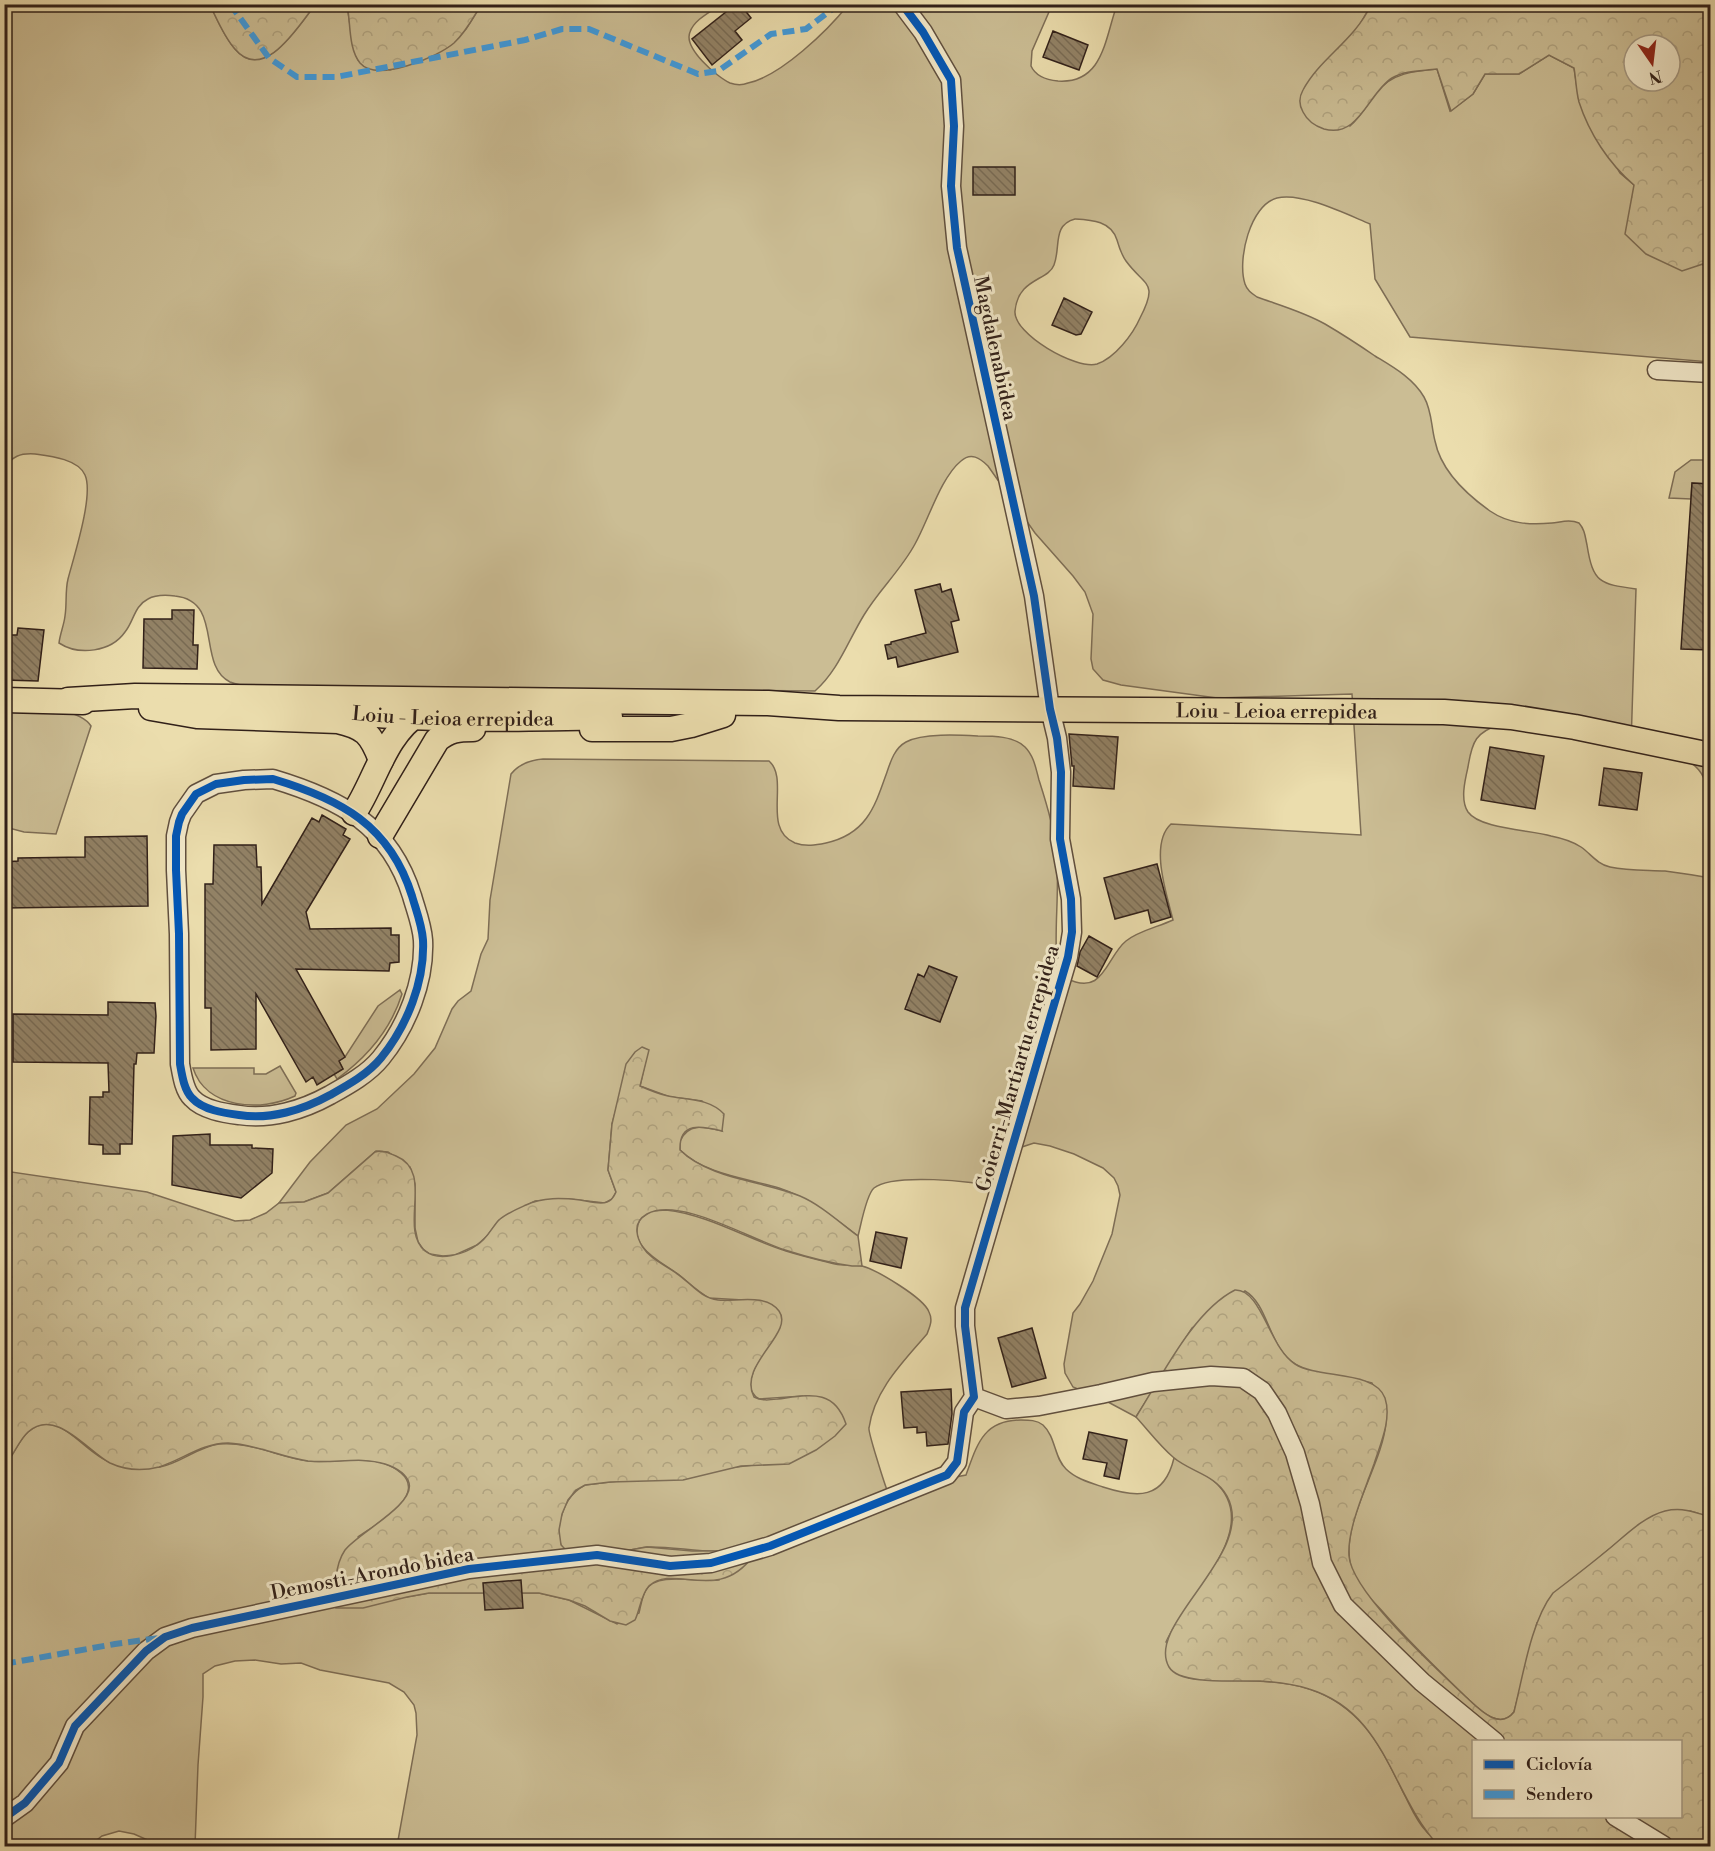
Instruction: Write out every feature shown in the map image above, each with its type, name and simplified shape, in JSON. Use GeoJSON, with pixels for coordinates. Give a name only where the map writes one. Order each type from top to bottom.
{"type":"FeatureCollection","features":[{"type":"Feature","properties":{"kind":"main road","name":"Loiu - Leioa errepidea"},"geometry":{"type":"LineString","coordinates":[[4,700],[68,700],[135,696],[768,703],[839,708],[1455,712],[1511,717],[1575,727],[1710,755]]}},
{"type":"Feature","properties":{"kind":"main road","name":"Loiu - Leioa errepidea"},"geometry":{"type":"LineString","coordinates":[[68,700],[137,706],[281,707],[413,717],[505,719],[781,713],[839,708]]}},
{"type":"Feature","properties":{"kind":"main road"},"geometry":{"type":"LineString","coordinates":[[354,813],[394,737],[413,717],[425,709],[559,710],[610,701]]}},
{"type":"Feature","properties":{"kind":"main road"},"geometry":{"type":"LineString","coordinates":[[137,706],[197,716],[338,722],[356,725],[373,741],[380,797],[387,800],[403,798]]}},
{"type":"Feature","properties":{"kind":"main road"},"geometry":{"type":"LineString","coordinates":[[380,836],[437,740],[446,732],[457,729],[671,729],[723,714]]}},
{"type":"Feature","properties":{"kind":"street","name":"Magdalenabidea"},"geometry":{"type":"LineString","coordinates":[[902,4],[923,32],[951,80],[954,126],[951,186],[957,248],[1034,596],[1050,709]]}},
{"type":"Feature","properties":{"kind":"street"},"geometry":{"type":"LineString","coordinates":[[1657,370],[1710,373]]}},
{"type":"Feature","properties":{"kind":"street","name":"Goierri-Martiartu errepidea"},"geometry":{"type":"LineString","coordinates":[[974,1397],[965,1326],[965,1308],[1068,957],[1072,932],[1071,899],[1060,839],[1061,772],[1057,738],[1050,709]]}},
{"type":"Feature","properties":{"kind":"street"},"geometry":{"type":"LineString","coordinates":[[273,779],[309,790],[354,813],[380,836],[406,877],[417,912],[423,939],[418,983],[411,1008],[395,1038],[380,1059],[363,1075],[317,1102],[291,1111],[250,1117],[221,1112],[202,1105],[192,1098],[183,1079],[180,1064],[176,836],[182,814],[196,794],[216,784],[273,779]]}},
{"type":"Feature","properties":{"kind":"street"},"geometry":{"type":"LineString","coordinates":[[974,1397],[1006,1409],[1091,1396],[1153,1382],[1211,1376],[1243,1378],[1262,1391],[1277,1413],[1290,1443],[1310,1504],[1322,1563],[1343,1605],[1422,1682],[1493,1740]]}},
{"type":"Feature","properties":{"kind":"street","name":"Demosti-Arondo bidea"},"geometry":{"type":"LineString","coordinates":[[4,1818],[25,1803],[59,1763],[75,1726],[146,1651],[165,1638],[203,1625],[469,1569],[597,1554],[670,1566],[711,1563],[770,1546],[946,1475],[957,1462],[964,1412],[974,1397]]}},
{"type":"Feature","properties":{"kind":"street"},"geometry":{"type":"LineString","coordinates":[[1618,1818],[1664,1846]]}},
{"type":"Feature","properties":{"kind":"green space"},"geometry":{"type":"Polygon","coordinates":[[[5,5],[210,5],[235,49],[246,58],[257,59],[269,55],[280,47],[315,5],[347,5],[353,46],[358,60],[390,70],[436,54],[466,29],[481,5],[720,5],[692,28],[689,39],[691,46],[702,61],[717,75],[730,83],[746,84],[761,79],[789,62],[829,27],[848,5],[1052,5],[1032,51],[1031,66],[1042,77],[1058,81],[1073,80],[1085,75],[1094,67],[1105,44],[1117,5],[1371,5],[1356,31],[1323,65],[1350,126],[1383,86],[1404,74],[1437,69],[1450,111],[1473,94],[1485,74],[1519,74],[1549,55],[1574,68],[1579,101],[1620,173],[1634,185],[1710,273],[1710,362],[1410,337],[1375,279],[1370,224],[1324,205],[1299,198],[1277,198],[1259,211],[1244,248],[1243,274],[1247,288],[1257,297],[1300,312],[1325,324],[1396,369],[1414,384],[1427,402],[1435,441],[1443,462],[1456,481],[1481,504],[1505,519],[1520,523],[1544,524],[1569,521],[1579,523],[1585,533],[1592,567],[1600,579],[1606,583],[1636,589],[1631,745],[1501,724],[1481,734],[1471,750],[1464,802],[1468,812],[1474,818],[1506,828],[1566,840],[1581,847],[1605,866],[1665,871],[1710,878],[1710,1517],[1690,1511],[1664,1512],[1634,1529],[1602,1555],[1537,1623],[1514,1712],[1508,1717],[1496,1719],[1477,1707],[1423,1655],[1369,1597],[1353,1574],[1349,1550],[1351,1532],[1378,1457],[1386,1422],[1383,1408],[1372,1383],[1313,1372],[1295,1364],[1279,1347],[1259,1306],[1245,1291],[1192,1328],[1136,1417],[1073,1387],[1065,1373],[1064,1364],[1073,1313],[1093,1281],[1112,1234],[1120,1195],[1114,1178],[1103,1168],[1074,1154],[1034,1143],[1022,1147],[997,1187],[934,1180],[884,1183],[871,1192],[858,1236],[800,1197],[779,1188],[714,1170],[690,1158],[680,1150],[680,1141],[693,1128],[704,1127],[722,1131],[702,1101],[670,1097],[640,1086],[648,1050],[620,1095],[612,1124],[608,1170],[616,1192],[612,1199],[605,1203],[569,1199],[535,1201],[499,1220],[477,1245],[455,1255],[443,1256],[430,1254],[418,1242],[415,1228],[415,1184],[410,1167],[388,1152],[376,1151],[328,1193],[304,1202],[279,1203],[310,1162],[346,1125],[377,1109],[414,1074],[435,1048],[452,1009],[471,991],[481,954],[488,939],[490,900],[511,774],[521,765],[543,759],[769,761],[775,769],[777,779],[777,816],[780,827],[785,836],[795,843],[811,845],[840,839],[860,826],[873,807],[894,755],[906,742],[922,737],[951,735],[997,737],[1015,741],[1025,747],[1033,758],[1053,832],[1057,877],[1057,964],[1066,978],[1079,983],[1089,983],[1103,973],[1126,941],[1173,920],[1160,857],[1161,844],[1171,824],[1361,835],[1352,694],[1217,698],[1121,685],[1103,680],[1093,669],[1091,659],[1093,614],[1085,592],[1035,533],[988,466],[979,459],[965,458],[947,477],[909,553],[870,606],[830,674],[815,691],[243,686],[230,682],[220,674],[214,662],[205,621],[199,609],[190,600],[168,595],[154,597],[143,602],[125,632],[112,644],[94,650],[76,650],[59,643],[65,616],[67,584],[85,511],[87,484],[85,475],[70,462],[35,454],[17,456],[5,469],[5,5]],[[1075,219],[1063,226],[1060,231],[1056,258],[1051,270],[1027,286],[1017,300],[1015,311],[1017,320],[1024,330],[1047,348],[1075,361],[1097,364],[1110,357],[1128,338],[1146,306],[1149,291],[1144,281],[1124,258],[1114,234],[1106,225],[1075,219]]]}},
{"type":"Feature","properties":{"kind":"green space"},"geometry":{"type":"Polygon","coordinates":[[[210,5],[315,5],[280,48],[269,56],[257,60],[246,58],[235,49],[210,5]]]}},
{"type":"Feature","properties":{"kind":"green space"},"geometry":{"type":"Polygon","coordinates":[[[347,5],[481,5],[462,34],[446,49],[407,66],[380,70],[368,68],[356,57],[347,5]]]}},
{"type":"Feature","properties":{"kind":"green space"},"geometry":{"type":"Polygon","coordinates":[[[1371,5],[1710,5],[1710,273],[1703,264],[1682,271],[1646,254],[1625,234],[1634,185],[1608,158],[1588,125],[1577,94],[1574,68],[1549,55],[1519,74],[1485,74],[1473,94],[1451,111],[1437,69],[1397,75],[1384,85],[1355,121],[1346,127],[1336,130],[1317,126],[1305,115],[1301,107],[1300,98],[1303,90],[1318,68],[1356,29],[1371,5]]]}},
{"type":"Feature","properties":{"kind":"green space"},"geometry":{"type":"Polygon","coordinates":[[[1691,460],[1710,460],[1710,484],[1692,483],[1691,499],[1669,498],[1675,472],[1691,460]]]}},
{"type":"Feature","properties":{"kind":"green space"},"geometry":{"type":"Polygon","coordinates":[[[4,704],[64,711],[84,719],[91,726],[56,834],[24,832],[5,827],[4,704]]]}},
{"type":"Feature","properties":{"kind":"green space"},"geometry":{"type":"Polygon","coordinates":[[[1687,760],[1710,765],[1710,810],[1703,776],[1687,760]]]}},
{"type":"Feature","properties":{"kind":"green space"},"geometry":{"type":"Polygon","coordinates":[[[400,990],[402,994],[397,1007],[384,1031],[358,1062],[337,1079],[334,1074],[343,1069],[339,1061],[345,1057],[378,1006],[400,990]]]}},
{"type":"Feature","properties":{"kind":"green space"},"geometry":{"type":"Polygon","coordinates":[[[642,1047],[649,1050],[640,1086],[664,1095],[705,1102],[724,1114],[722,1131],[700,1127],[688,1130],[683,1134],[680,1150],[692,1160],[721,1173],[800,1196],[823,1209],[858,1236],[862,1266],[852,1266],[818,1260],[785,1250],[716,1222],[677,1211],[661,1210],[647,1214],[638,1223],[639,1239],[647,1253],[700,1293],[718,1300],[759,1300],[773,1305],[779,1311],[782,1320],[779,1329],[753,1373],[751,1385],[754,1397],[769,1400],[819,1396],[835,1404],[846,1424],[835,1436],[816,1450],[789,1464],[741,1466],[683,1480],[585,1485],[576,1490],[568,1500],[562,1514],[559,1530],[561,1545],[571,1555],[596,1556],[647,1547],[726,1551],[753,1556],[740,1570],[726,1578],[711,1581],[671,1578],[659,1580],[646,1589],[635,1620],[626,1625],[610,1621],[585,1606],[569,1600],[539,1593],[429,1593],[363,1608],[336,1608],[337,1570],[341,1556],[352,1543],[395,1509],[409,1491],[407,1479],[392,1467],[357,1460],[308,1461],[228,1443],[209,1446],[159,1467],[128,1468],[110,1463],[71,1434],[49,1425],[39,1426],[28,1432],[5,1465],[5,1171],[147,1192],[235,1221],[250,1220],[266,1213],[279,1203],[304,1202],[328,1193],[375,1152],[383,1152],[396,1156],[407,1164],[413,1174],[415,1229],[418,1241],[425,1251],[431,1254],[452,1256],[480,1243],[501,1218],[532,1202],[559,1199],[601,1203],[612,1199],[616,1192],[608,1170],[612,1124],[626,1064],[642,1047]]]}},
{"type":"Feature","properties":{"kind":"green space"},"geometry":{"type":"Polygon","coordinates":[[[280,1066],[296,1093],[295,1096],[267,1104],[251,1105],[222,1099],[210,1092],[200,1082],[193,1068],[254,1068],[254,1074],[266,1074],[280,1066]]]}},
{"type":"Feature","properties":{"kind":"green space"},"geometry":{"type":"Polygon","coordinates":[[[666,1210],[712,1222],[792,1253],[835,1264],[859,1265],[899,1285],[925,1306],[931,1318],[927,1334],[883,1389],[872,1414],[869,1428],[887,1490],[966,1475],[978,1444],[990,1429],[1008,1421],[1021,1420],[1036,1421],[1043,1425],[1066,1469],[1079,1478],[1115,1491],[1138,1494],[1156,1489],[1169,1472],[1174,1458],[1210,1477],[1228,1500],[1232,1520],[1227,1541],[1204,1584],[1166,1642],[1189,1678],[1288,1684],[1304,1687],[1335,1701],[1361,1722],[1371,1734],[1422,1827],[1436,1840],[1448,1846],[397,1846],[417,1735],[414,1705],[404,1692],[389,1683],[320,1670],[301,1663],[281,1664],[255,1660],[235,1661],[215,1666],[203,1674],[195,1846],[161,1846],[134,1834],[119,1831],[102,1836],[89,1846],[5,1846],[4,1465],[25,1435],[39,1425],[50,1424],[60,1428],[100,1457],[110,1462],[127,1465],[160,1467],[211,1446],[230,1444],[253,1447],[308,1461],[368,1460],[388,1465],[401,1473],[408,1482],[408,1491],[396,1509],[358,1537],[407,1597],[429,1593],[539,1593],[569,1600],[617,1624],[639,1613],[646,1590],[651,1584],[669,1579],[719,1580],[726,1551],[647,1547],[587,1557],[570,1554],[559,1540],[560,1521],[566,1505],[575,1492],[585,1485],[753,1465],[802,1396],[759,1399],[752,1393],[750,1384],[752,1374],[780,1327],[760,1301],[709,1298],[655,1259],[642,1246],[637,1229],[640,1219],[651,1211],[666,1210]]]}},
{"type":"Feature","properties":{"kind":"green space"},"geometry":{"type":"Polygon","coordinates":[[[1235,1290],[1244,1292],[1259,1309],[1278,1346],[1295,1364],[1317,1372],[1358,1379],[1379,1389],[1385,1398],[1387,1414],[1384,1432],[1351,1534],[1349,1556],[1354,1572],[1380,1610],[1417,1650],[1477,1707],[1496,1719],[1508,1717],[1514,1712],[1533,1633],[1553,1593],[1648,1518],[1671,1510],[1683,1510],[1710,1517],[1710,1846],[1438,1845],[1422,1824],[1371,1735],[1355,1716],[1335,1700],[1309,1689],[1279,1683],[1197,1680],[1175,1673],[1169,1667],[1166,1650],[1172,1630],[1216,1564],[1228,1541],[1232,1518],[1227,1496],[1222,1489],[1209,1478],[1173,1457],[1136,1417],[1167,1365],[1205,1313],[1235,1290]]]}},
{"type":"Feature","properties":{"kind":"building"},"geometry":{"type":"Polygon","coordinates":[[[736,4],[740,4],[751,18],[735,31],[742,40],[712,65],[692,39],[736,4]]]}},
{"type":"Feature","properties":{"kind":"building"},"geometry":{"type":"Polygon","coordinates":[[[1053,31],[1088,45],[1079,70],[1043,57],[1053,31]]]}},
{"type":"Feature","properties":{"kind":"building"},"geometry":{"type":"Polygon","coordinates":[[[973,167],[1015,167],[1015,195],[973,195],[973,167]]]}},
{"type":"Feature","properties":{"kind":"building"},"geometry":{"type":"Polygon","coordinates":[[[1064,298],[1092,312],[1081,334],[1076,335],[1052,325],[1064,298]]]}},
{"type":"Feature","properties":{"kind":"building"},"geometry":{"type":"Polygon","coordinates":[[[1692,483],[1710,484],[1710,650],[1681,649],[1692,483]]]}},
{"type":"Feature","properties":{"kind":"building"},"geometry":{"type":"Polygon","coordinates":[[[940,584],[942,592],[951,589],[959,620],[951,622],[958,652],[898,667],[896,657],[888,659],[885,645],[926,633],[915,590],[940,584]]]}},
{"type":"Feature","properties":{"kind":"building"},"geometry":{"type":"Polygon","coordinates":[[[172,610],[194,610],[193,645],[198,645],[197,669],[143,668],[144,619],[172,619],[172,610]]]}},
{"type":"Feature","properties":{"kind":"building"},"geometry":{"type":"Polygon","coordinates":[[[18,628],[44,630],[38,681],[4,680],[4,635],[17,635],[18,628]]]}},
{"type":"Feature","properties":{"kind":"building"},"geometry":{"type":"Polygon","coordinates":[[[1069,734],[1118,737],[1114,789],[1073,786],[1074,766],[1072,766],[1069,734]]]}},
{"type":"Feature","properties":{"kind":"building"},"geometry":{"type":"Polygon","coordinates":[[[1490,747],[1544,756],[1535,809],[1481,800],[1490,747]]]}},
{"type":"Feature","properties":{"kind":"building"},"geometry":{"type":"Polygon","coordinates":[[[1604,768],[1642,773],[1637,810],[1599,805],[1604,768]]]}},
{"type":"Feature","properties":{"kind":"building"},"geometry":{"type":"Polygon","coordinates":[[[322,815],[346,829],[343,835],[350,839],[306,912],[310,929],[391,928],[391,935],[399,935],[399,962],[390,963],[389,971],[296,969],[345,1057],[339,1061],[343,1069],[317,1085],[313,1077],[306,1082],[256,994],[256,1049],[211,1050],[211,1008],[205,1008],[205,884],[213,884],[214,845],[256,845],[257,867],[261,867],[262,904],[312,818],[319,822],[322,815]]]}},
{"type":"Feature","properties":{"kind":"building"},"geometry":{"type":"Polygon","coordinates":[[[147,836],[148,906],[4,908],[4,862],[18,861],[18,858],[85,857],[85,837],[147,836]]]}},
{"type":"Feature","properties":{"kind":"building"},"geometry":{"type":"Polygon","coordinates":[[[1157,864],[1171,917],[1151,923],[1148,910],[1115,919],[1104,878],[1157,864]]]}},
{"type":"Feature","properties":{"kind":"building"},"geometry":{"type":"Polygon","coordinates":[[[1089,936],[1112,949],[1097,977],[1077,966],[1080,952],[1089,936]]]}},
{"type":"Feature","properties":{"kind":"building"},"geometry":{"type":"Polygon","coordinates":[[[929,966],[957,977],[940,1022],[905,1009],[918,974],[924,977],[929,966]]]}},
{"type":"Feature","properties":{"kind":"building"},"geometry":{"type":"Polygon","coordinates":[[[108,1002],[155,1003],[154,1053],[137,1053],[136,1064],[134,1064],[132,1144],[120,1144],[120,1154],[103,1154],[103,1145],[89,1144],[90,1097],[103,1097],[103,1092],[109,1092],[108,1063],[13,1062],[13,1014],[108,1015],[108,1002]]]}},
{"type":"Feature","properties":{"kind":"building"},"geometry":{"type":"Polygon","coordinates":[[[210,1134],[210,1145],[252,1145],[252,1148],[273,1149],[272,1173],[241,1198],[172,1185],[173,1136],[210,1134]]]}},
{"type":"Feature","properties":{"kind":"building"},"geometry":{"type":"Polygon","coordinates":[[[876,1232],[907,1238],[901,1268],[870,1261],[876,1232]]]}},
{"type":"Feature","properties":{"kind":"building"},"geometry":{"type":"Polygon","coordinates":[[[1032,1328],[1046,1378],[1012,1387],[998,1338],[1032,1328]]]}},
{"type":"Feature","properties":{"kind":"building"},"geometry":{"type":"Polygon","coordinates":[[[951,1389],[952,1414],[948,1444],[927,1446],[926,1432],[917,1433],[917,1427],[904,1428],[901,1392],[951,1389]]]}},
{"type":"Feature","properties":{"kind":"building"},"geometry":{"type":"Polygon","coordinates":[[[1089,1432],[1127,1440],[1119,1479],[1104,1476],[1107,1463],[1083,1459],[1089,1432]]]}},
{"type":"Feature","properties":{"kind":"building"},"geometry":{"type":"Polygon","coordinates":[[[521,1580],[523,1608],[485,1610],[483,1583],[521,1580]]]}},
{"type":"Feature","properties":{"kind":"marked path"},"geometry":{"type":"LineString","coordinates":[[230,4],[269,58],[297,77],[336,77],[525,40],[562,29],[589,29],[698,74],[718,71],[771,34],[806,29],[839,4]]}},
{"type":"Feature","properties":{"kind":"marked path"},"geometry":{"type":"LineString","coordinates":[[4,1664],[159,1638]]}},
{"type":"Feature","properties":{"kind":"cycle path"},"geometry":{"type":"LineString","coordinates":[[4,1818],[25,1803],[59,1763],[75,1726],[146,1651],[165,1637],[192,1628],[469,1569],[597,1555],[670,1566],[711,1563],[770,1546],[947,1475],[957,1462],[964,1412],[974,1397],[965,1326],[965,1308],[1068,957],[1072,932],[1071,899],[1060,839],[1061,772],[1057,738],[1050,709],[1034,596],[957,248],[951,186],[954,126],[951,80],[923,32],[902,4]]}},
{"type":"Feature","properties":{"kind":"cycle path"},"geometry":{"type":"LineString","coordinates":[[273,779],[341,806],[376,833],[402,871],[412,896],[421,929],[423,956],[417,987],[406,1017],[399,1032],[376,1064],[351,1083],[309,1105],[274,1115],[251,1116],[220,1112],[202,1105],[189,1095],[184,1082],[180,1064],[176,836],[182,814],[196,794],[216,784],[273,779]]}}]}
